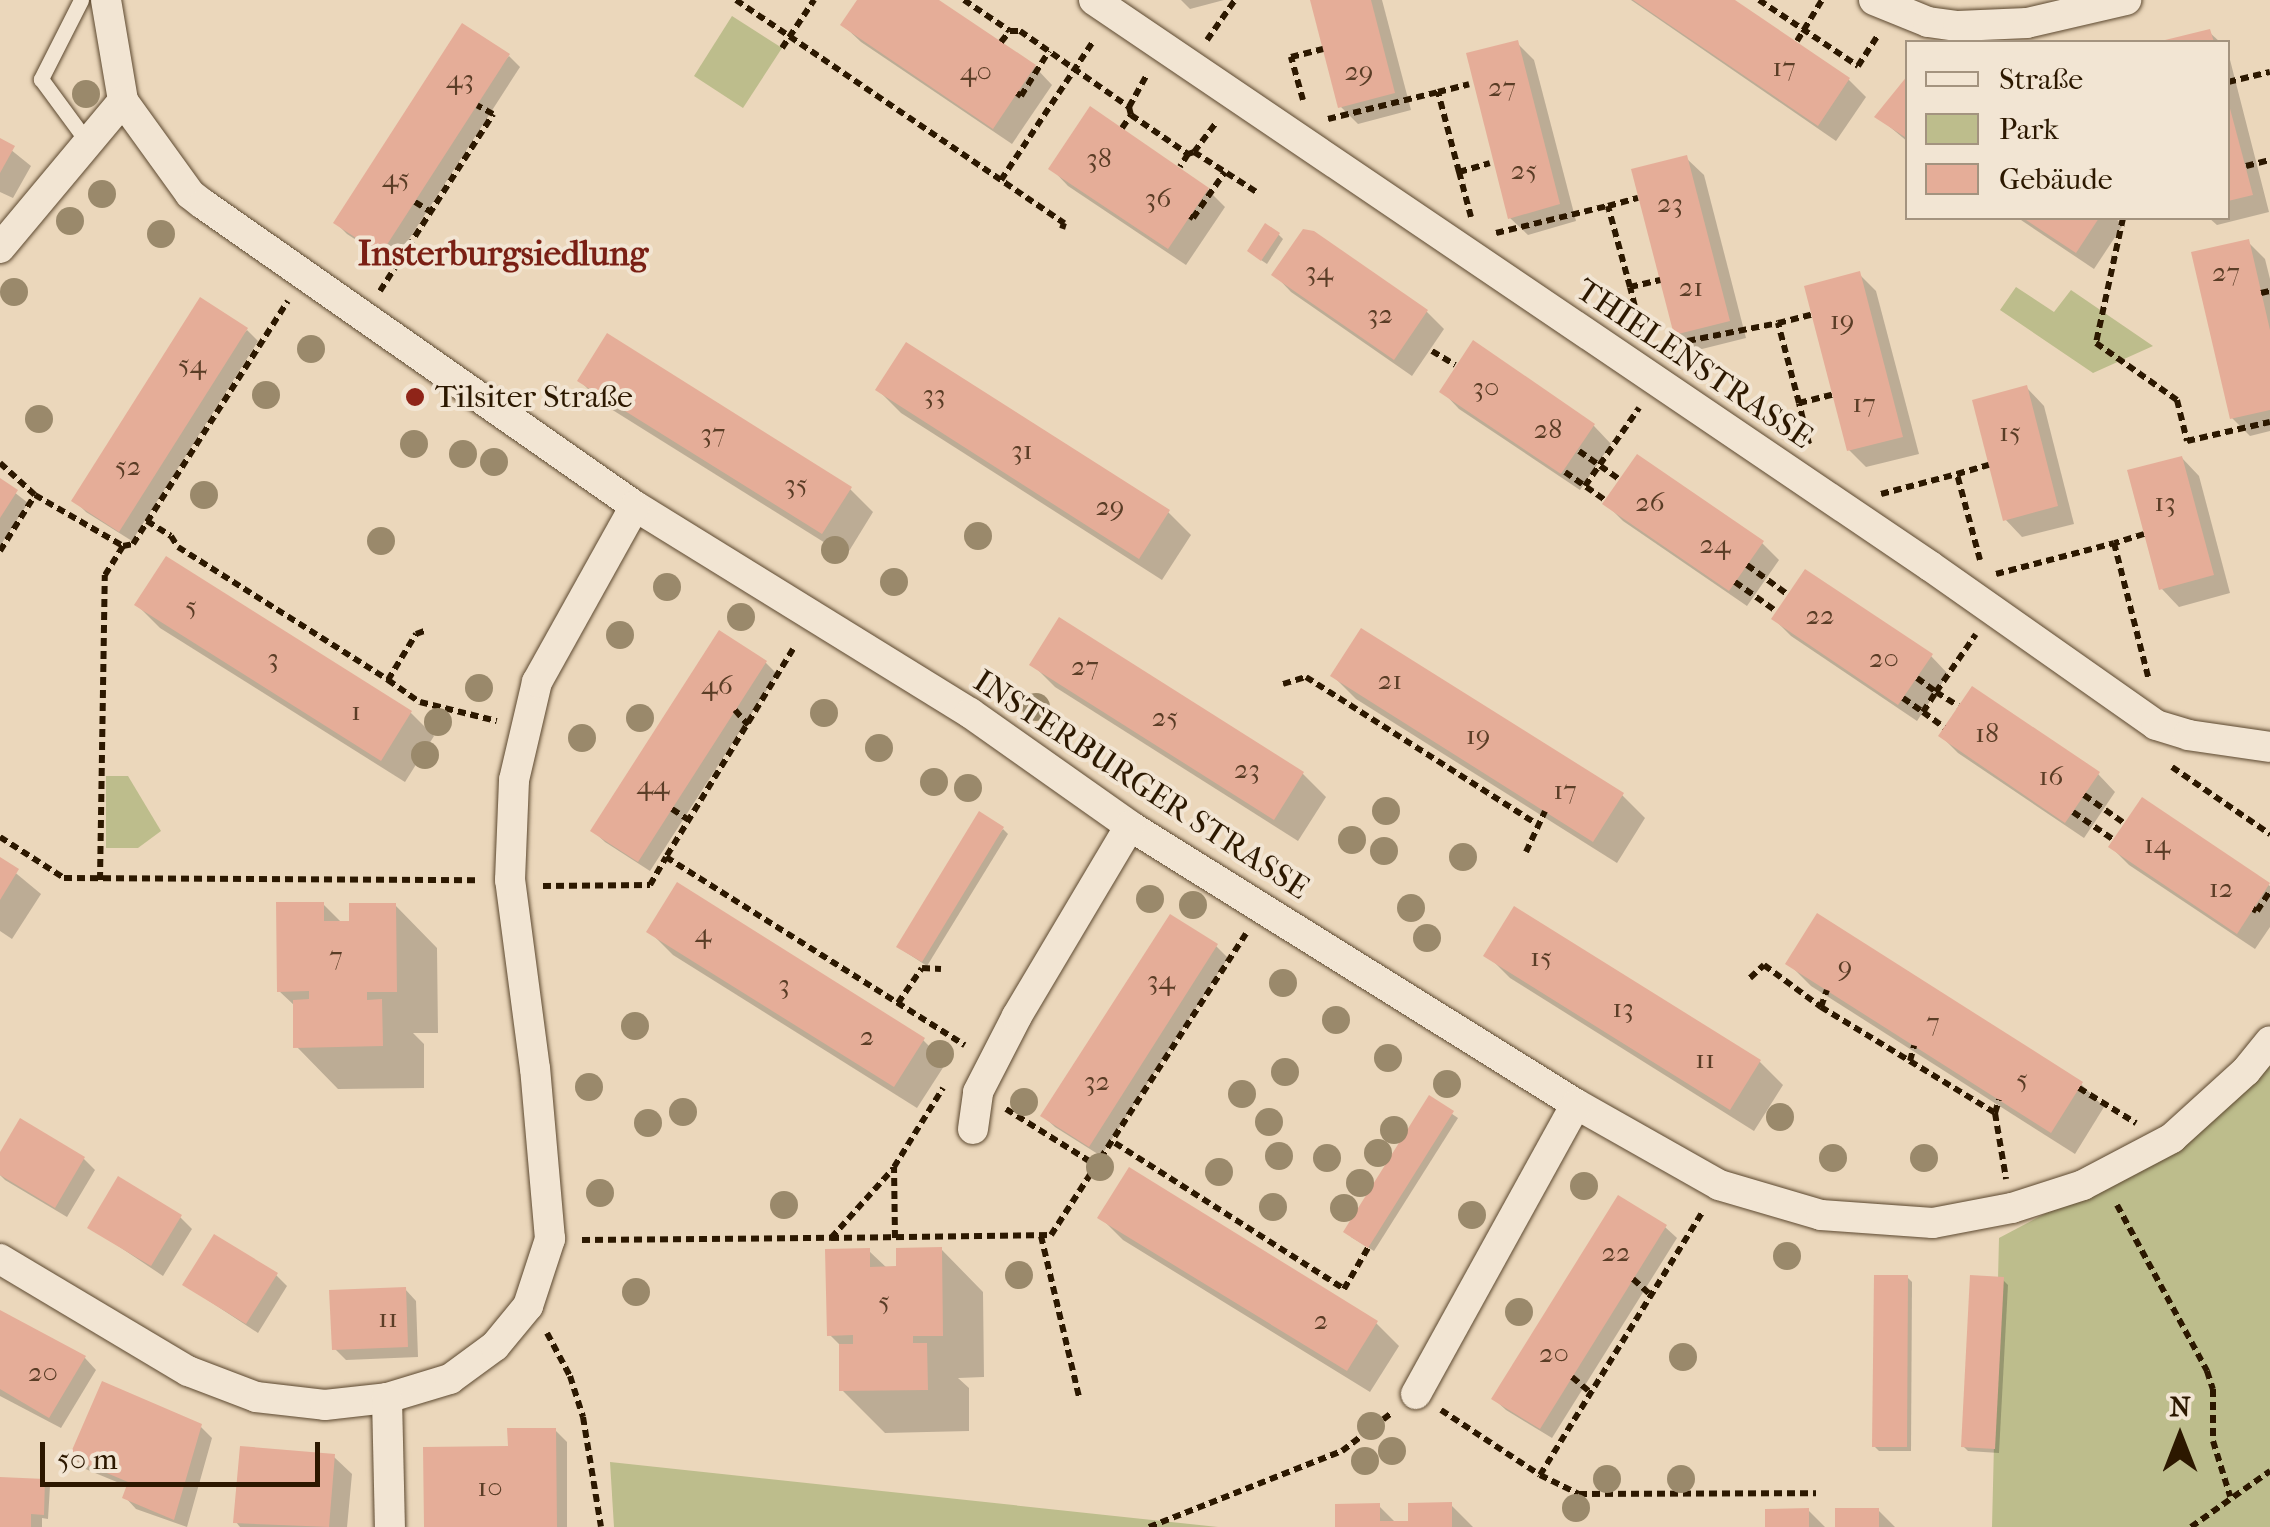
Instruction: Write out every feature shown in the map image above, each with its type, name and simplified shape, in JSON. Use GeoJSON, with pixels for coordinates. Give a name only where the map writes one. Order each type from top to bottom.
{"type":"FeatureCollection","features":[{"type":"Feature","properties":{"kind":"street","name":"THIELENSTRASSE"},"geometry":{"type":"LineString","coordinates":[[1094,0],[1930,566],[2156,725],[2188,735],[2270,747]]}},
{"type":"Feature","properties":{"kind":"street"},"geometry":{"type":"LineString","coordinates":[[1880,12],[1958,26],[2027,23],[2126,0]]}},
{"type":"Feature","properties":{"kind":"street","name":"INSTERBURGER STRASSE"},"geometry":{"type":"LineString","coordinates":[[107,10],[123,101],[190,194],[635,506],[970,713],[1130,826],[1576,1104],[1720,1185],[1820,1215],[1932,1223],[2012,1208],[2083,1185],[2172,1138],[2246,1070],[2270,1041]]}},
{"type":"Feature","properties":{"kind":"street"},"geometry":{"type":"LineString","coordinates":[[0,248],[123,101]]}},
{"type":"Feature","properties":{"kind":"street"},"geometry":{"type":"LineString","coordinates":[[0,1259],[188,1371],[256,1397],[325,1405],[387,1398],[450,1378],[495,1346],[528,1306],[550,1240],[514,780],[537,682],[635,506]]}},
{"type":"Feature","properties":{"kind":"street"},"geometry":{"type":"LineString","coordinates":[[973,1129],[978,1092],[1017,1016],[1130,826]]}},
{"type":"Feature","properties":{"kind":"street"},"geometry":{"type":"LineString","coordinates":[[1416,1394],[1576,1104]]}},
{"type":"Feature","properties":{"kind":"street"},"geometry":{"type":"LineString","coordinates":[[387,1398],[390,1527]]}},
{"type":"Feature","properties":{"kind":"lane"},"geometry":{"type":"LineString","coordinates":[[82,0],[41,79],[88,143]]}},
{"type":"Feature","properties":{"kind":"path"},"geometry":{"type":"LineString","coordinates":[[736,0],[1064,223],[1062,229]]}},
{"type":"Feature","properties":{"kind":"path"},"geometry":{"type":"LineString","coordinates":[[782,48],[814,0]]}},
{"type":"Feature","properties":{"kind":"path"},"geometry":{"type":"LineString","coordinates":[[964,0],[1010,31],[1020,31],[1191,153],[1258,193]]}},
{"type":"Feature","properties":{"kind":"path"},"geometry":{"type":"LineString","coordinates":[[1202,48],[1235,0]]}},
{"type":"Feature","properties":{"kind":"path"},"geometry":{"type":"LineString","coordinates":[[1759,0],[1858,66],[1880,12]]}},
{"type":"Feature","properties":{"kind":"path"},"geometry":{"type":"LineString","coordinates":[[1797,41],[1822,0]]}},
{"type":"Feature","properties":{"kind":"path"},"geometry":{"type":"LineString","coordinates":[[1002,42],[1010,31]]}},
{"type":"Feature","properties":{"kind":"path"},"geometry":{"type":"LineString","coordinates":[[1001,180],[1095,38]]}},
{"type":"Feature","properties":{"kind":"path"},"geometry":{"type":"LineString","coordinates":[[1305,107],[1291,57],[1323,49]]}},
{"type":"Feature","properties":{"kind":"path"},"geometry":{"type":"LineString","coordinates":[[1017,94],[1021,96],[1050,51]]}},
{"type":"Feature","properties":{"kind":"path"},"geometry":{"type":"LineString","coordinates":[[2230,82],[2270,72]]}},
{"type":"Feature","properties":{"kind":"path"},"geometry":{"type":"LineString","coordinates":[[1122,128],[1148,74]]}},
{"type":"Feature","properties":{"kind":"path"},"geometry":{"type":"LineString","coordinates":[[1310,123],[1469,84]]}},
{"type":"Feature","properties":{"kind":"path"},"geometry":{"type":"LineString","coordinates":[[1438,92],[1472,221]]}},
{"type":"Feature","properties":{"kind":"path"},"geometry":{"type":"LineString","coordinates":[[377,296],[494,114],[477,105]]}},
{"type":"Feature","properties":{"kind":"path"},"geometry":{"type":"LineString","coordinates":[[1180,167],[1217,122]]}},
{"type":"Feature","properties":{"kind":"path"},"geometry":{"type":"LineString","coordinates":[[2246,166],[2270,160]]}},
{"type":"Feature","properties":{"kind":"path"},"geometry":{"type":"LineString","coordinates":[[1459,172],[1490,163]]}},
{"type":"Feature","properties":{"kind":"path"},"geometry":{"type":"LineString","coordinates":[[1190,216],[1193,218],[1224,172]]}},
{"type":"Feature","properties":{"kind":"path"},"geometry":{"type":"LineString","coordinates":[[1476,238],[1638,198]]}},
{"type":"Feature","properties":{"kind":"path"},"geometry":{"type":"LineString","coordinates":[[415,202],[432,212]]}},
{"type":"Feature","properties":{"kind":"path"},"geometry":{"type":"LineString","coordinates":[[1608,206],[1646,349],[1811,314]]}},
{"type":"Feature","properties":{"kind":"path"},"geometry":{"type":"LineString","coordinates":[[2124,220],[2096,343],[2178,400],[2187,440],[2270,422]]}},
{"type":"Feature","properties":{"kind":"path"},"geometry":{"type":"LineString","coordinates":[[0,463],[35,495],[122,546],[133,544],[305,274]]}},
{"type":"Feature","properties":{"kind":"path"},"geometry":{"type":"LineString","coordinates":[[1630,287],[1660,280]]}},
{"type":"Feature","properties":{"kind":"path"},"geometry":{"type":"LineString","coordinates":[[1778,322],[1810,449]]}},
{"type":"Feature","properties":{"kind":"path"},"geometry":{"type":"LineString","coordinates":[[1432,351],[1455,366]]}},
{"type":"Feature","properties":{"kind":"path"},"geometry":{"type":"LineString","coordinates":[[1799,403],[1832,395]]}},
{"type":"Feature","properties":{"kind":"path"},"geometry":{"type":"LineString","coordinates":[[1585,486],[1640,407]]}},
{"type":"Feature","properties":{"kind":"path"},"geometry":{"type":"LineString","coordinates":[[1579,451],[1619,479]]}},
{"type":"Feature","properties":{"kind":"path"},"geometry":{"type":"LineString","coordinates":[[1864,499],[1989,465]]}},
{"type":"Feature","properties":{"kind":"path"},"geometry":{"type":"LineString","coordinates":[[1565,472],[1605,500]]}},
{"type":"Feature","properties":{"kind":"path"},"geometry":{"type":"LineString","coordinates":[[1956,474],[1985,577],[2144,534]]}},
{"type":"Feature","properties":{"kind":"path"},"geometry":{"type":"LineString","coordinates":[[0,551],[35,495]]}},
{"type":"Feature","properties":{"kind":"path"},"geometry":{"type":"LineString","coordinates":[[147,521],[170,536],[178,548],[420,702],[526,728]]}},
{"type":"Feature","properties":{"kind":"path"},"geometry":{"type":"LineString","coordinates":[[2114,543],[2154,696]]}},
{"type":"Feature","properties":{"kind":"path"},"geometry":{"type":"LineString","coordinates":[[100,880],[105,575],[122,546]]}},
{"type":"Feature","properties":{"kind":"path"},"geometry":{"type":"LineString","coordinates":[[1747,565],[1787,594]]}},
{"type":"Feature","properties":{"kind":"path"},"geometry":{"type":"LineString","coordinates":[[1735,582],[1776,612]]}},
{"type":"Feature","properties":{"kind":"path"},"geometry":{"type":"LineString","coordinates":[[388,680],[416,634],[427,630]]}},
{"type":"Feature","properties":{"kind":"path"},"geometry":{"type":"LineString","coordinates":[[1923,712],[1976,634]]}},
{"type":"Feature","properties":{"kind":"path"},"geometry":{"type":"LineString","coordinates":[[0,837],[64,878],[650,885],[792,649]]}},
{"type":"Feature","properties":{"kind":"path"},"geometry":{"type":"LineString","coordinates":[[1283,684],[1306,677],[1540,826]]}},
{"type":"Feature","properties":{"kind":"path"},"geometry":{"type":"LineString","coordinates":[[1917,678],[1958,706]]}},
{"type":"Feature","properties":{"kind":"path"},"geometry":{"type":"LineString","coordinates":[[1904,698],[1944,727]]}},
{"type":"Feature","properties":{"kind":"path"},"geometry":{"type":"LineString","coordinates":[[1374,718],[1378,706]]}},
{"type":"Feature","properties":{"kind":"path"},"geometry":{"type":"LineString","coordinates":[[735,710],[748,724]]}},
{"type":"Feature","properties":{"kind":"path"},"geometry":{"type":"LineString","coordinates":[[1455,771],[1459,758]]}},
{"type":"Feature","properties":{"kind":"path"},"geometry":{"type":"LineString","coordinates":[[2158,758],[2270,834]]}},
{"type":"Feature","properties":{"kind":"path"},"geometry":{"type":"LineString","coordinates":[[2084,795],[2124,823]]}},
{"type":"Feature","properties":{"kind":"path"},"geometry":{"type":"LineString","coordinates":[[672,809],[689,820]]}},
{"type":"Feature","properties":{"kind":"path"},"geometry":{"type":"LineString","coordinates":[[1526,852],[1545,812]]}},
{"type":"Feature","properties":{"kind":"path"},"geometry":{"type":"LineString","coordinates":[[2073,812],[2114,840]]}},
{"type":"Feature","properties":{"kind":"path"},"geometry":{"type":"LineString","coordinates":[[666,858],[962,1044]]}},
{"type":"Feature","properties":{"kind":"path"},"geometry":{"type":"LineString","coordinates":[[2253,909],[2256,911],[2270,891]]}},
{"type":"Feature","properties":{"kind":"path"},"geometry":{"type":"LineString","coordinates":[[550,1240],[1051,1235],[1262,908]]}},
{"type":"Feature","properties":{"kind":"path"},"geometry":{"type":"LineString","coordinates":[[1750,978],[1764,965],[1821,1006],[1995,1113]]}},
{"type":"Feature","properties":{"kind":"path"},"geometry":{"type":"LineString","coordinates":[[898,1004],[922,968],[940,969]]}},
{"type":"Feature","properties":{"kind":"path"},"geometry":{"type":"LineString","coordinates":[[1821,1006],[1827,990]]}},
{"type":"Feature","properties":{"kind":"path"},"geometry":{"type":"LineString","coordinates":[[1910,1060],[1914,1046]]}},
{"type":"Feature","properties":{"kind":"path"},"geometry":{"type":"LineString","coordinates":[[831,1238],[894,1168],[952,1074],[1094,1164]]}},
{"type":"Feature","properties":{"kind":"path"},"geometry":{"type":"LineString","coordinates":[[2079,1088],[2137,1123]]}},
{"type":"Feature","properties":{"kind":"path"},"geometry":{"type":"LineString","coordinates":[[1999,1100],[1995,1113],[2006,1180]]}},
{"type":"Feature","properties":{"kind":"path"},"geometry":{"type":"LineString","coordinates":[[1114,1142],[1344,1289],[1368,1248]]}},
{"type":"Feature","properties":{"kind":"path"},"geometry":{"type":"LineString","coordinates":[[894,1168],[895,1238]]}},
{"type":"Feature","properties":{"kind":"path"},"geometry":{"type":"LineString","coordinates":[[1540,1475],[1720,1185]]}},
{"type":"Feature","properties":{"kind":"path"},"geometry":{"type":"LineString","coordinates":[[2115,1199],[2207,1371],[2213,1389],[2214,1441],[2230,1496]]}},
{"type":"Feature","properties":{"kind":"path"},"geometry":{"type":"LineString","coordinates":[[1041,1236],[1079,1397]]}},
{"type":"Feature","properties":{"kind":"path"},"geometry":{"type":"LineString","coordinates":[[1633,1279],[1651,1295]]}},
{"type":"Feature","properties":{"kind":"path"},"geometry":{"type":"LineString","coordinates":[[528,1306],[570,1376],[583,1416],[601,1527]]}},
{"type":"Feature","properties":{"kind":"path"},"geometry":{"type":"LineString","coordinates":[[1572,1377],[1591,1392]]}},
{"type":"Feature","properties":{"kind":"path"},"geometry":{"type":"LineString","coordinates":[[1149,1527],[1342,1451],[1416,1394],[1540,1475],[1579,1494],[1816,1493]]}},
{"type":"Feature","properties":{"kind":"path"},"geometry":{"type":"LineString","coordinates":[[2191,1527],[2270,1471]]}},
{"type":"Feature","properties":{"kind":"green space"},"geometry":{"type":"Polygon","coordinates":[[[732,16],[782,48],[743,108],[694,76],[732,16]]]}},
{"type":"Feature","properties":{"kind":"green space"},"geometry":{"type":"Polygon","coordinates":[[[2016,287],[2054,312],[2071,290],[2153,346],[2093,373],[2000,310],[2016,287]]]}},
{"type":"Feature","properties":{"kind":"green space"},"geometry":{"type":"Polygon","coordinates":[[[106,776],[128,776],[161,831],[138,848],[106,848],[106,776]]]}},
{"type":"Feature","properties":{"kind":"green space"},"geometry":{"type":"Polygon","coordinates":[[[2270,1052],[2270,1527],[1992,1527],[1999,1238],[2171,1147],[2270,1052]]]}},
{"type":"Feature","properties":{"kind":"green space"},"geometry":{"type":"Polygon","coordinates":[[[610,1462],[1218,1527],[614,1527],[610,1462]]]}},
{"type":"Feature","properties":{"kind":"building"},"geometry":{"type":"Polygon","coordinates":[[[857,0],[939,0],[1036,65],[993,129],[840,25],[857,0]]]}},
{"type":"Feature","properties":{"kind":"building"},"geometry":{"type":"Polygon","coordinates":[[[1310,0],[1371,0],[1395,93],[1338,108],[1310,0]]]}},
{"type":"Feature","properties":{"kind":"building"},"geometry":{"type":"Polygon","coordinates":[[[1633,0],[1735,0],[1850,78],[1818,126],[1633,0]]]}},
{"type":"Feature","properties":{"kind":"building"},"geometry":{"type":"Polygon","coordinates":[[[462,23],[510,54],[381,254],[333,223],[462,23]]]}},
{"type":"Feature","properties":{"kind":"building"},"geometry":{"type":"Polygon","coordinates":[[[2210,29],[2213,40],[2165,40],[2210,29]]]}},
{"type":"Feature","properties":{"kind":"building"},"geometry":{"type":"Polygon","coordinates":[[[1518,40],[1560,204],[1508,219],[1466,53],[1518,40]]]}},
{"type":"Feature","properties":{"kind":"building"},"geometry":{"type":"Polygon","coordinates":[[[1905,79],[1905,137],[1874,117],[1905,79]]]}},
{"type":"Feature","properties":{"kind":"building"},"geometry":{"type":"Polygon","coordinates":[[[1090,106],[1209,188],[1168,249],[1048,169],[1090,106]]]}},
{"type":"Feature","properties":{"kind":"building"},"geometry":{"type":"Polygon","coordinates":[[[2230,109],[2253,195],[2230,201],[2230,109]]]}},
{"type":"Feature","properties":{"kind":"building"},"geometry":{"type":"Polygon","coordinates":[[[0,138],[15,146],[0,173],[0,138]]]}},
{"type":"Feature","properties":{"kind":"building"},"geometry":{"type":"Polygon","coordinates":[[[1687,155],[1730,321],[1674,335],[1631,169],[1687,155]]]}},
{"type":"Feature","properties":{"kind":"building"},"geometry":{"type":"Polygon","coordinates":[[[2026,220],[2098,220],[2076,253],[2026,220]]]}},
{"type":"Feature","properties":{"kind":"building"},"geometry":{"type":"Polygon","coordinates":[[[1265,223],[1280,233],[1261,261],[1247,251],[1265,223]]]}},
{"type":"Feature","properties":{"kind":"building"},"geometry":{"type":"Polygon","coordinates":[[[1303,229],[1314,231],[1428,310],[1394,360],[1271,275],[1303,229]]]}},
{"type":"Feature","properties":{"kind":"building"},"geometry":{"type":"Polygon","coordinates":[[[2249,239],[2270,330],[2270,410],[2230,419],[2191,252],[2249,239]]]}},
{"type":"Feature","properties":{"kind":"building"},"geometry":{"type":"Polygon","coordinates":[[[1860,271],[1903,437],[1847,451],[1804,286],[1860,271]]]}},
{"type":"Feature","properties":{"kind":"building"},"geometry":{"type":"Polygon","coordinates":[[[200,297],[248,328],[119,532],[71,501],[200,297]]]}},
{"type":"Feature","properties":{"kind":"building"},"geometry":{"type":"Polygon","coordinates":[[[607,333],[852,487],[822,534],[577,381],[607,333]]]}},
{"type":"Feature","properties":{"kind":"building"},"geometry":{"type":"Polygon","coordinates":[[[1473,340],[1595,424],[1561,474],[1439,392],[1473,340]]]}},
{"type":"Feature","properties":{"kind":"building"},"geometry":{"type":"Polygon","coordinates":[[[906,342],[1170,510],[1139,559],[875,390],[906,342]]]}},
{"type":"Feature","properties":{"kind":"building"},"geometry":{"type":"Polygon","coordinates":[[[2027,385],[2058,506],[2003,521],[1972,400],[2027,385]]]}},
{"type":"Feature","properties":{"kind":"building"},"geometry":{"type":"Polygon","coordinates":[[[1637,454],[1764,541],[1729,591],[1602,504],[1637,454]]]}},
{"type":"Feature","properties":{"kind":"building"},"geometry":{"type":"Polygon","coordinates":[[[2182,456],[2214,575],[2159,590],[2127,470],[2182,456]]]}},
{"type":"Feature","properties":{"kind":"building"},"geometry":{"type":"Polygon","coordinates":[[[0,478],[18,490],[0,518],[0,478]]]}},
{"type":"Feature","properties":{"kind":"building"},"geometry":{"type":"Polygon","coordinates":[[[166,556],[412,711],[381,761],[134,605],[166,556]]]}},
{"type":"Feature","properties":{"kind":"building"},"geometry":{"type":"Polygon","coordinates":[[[1805,569],[1933,654],[1898,705],[1771,619],[1805,569]]]}},
{"type":"Feature","properties":{"kind":"building"},"geometry":{"type":"Polygon","coordinates":[[[1059,617],[1304,772],[1274,820],[1029,665],[1059,617]]]}},
{"type":"Feature","properties":{"kind":"building"},"geometry":{"type":"Polygon","coordinates":[[[1361,628],[1624,793],[1593,842],[1330,676],[1361,628]]]}},
{"type":"Feature","properties":{"kind":"building"},"geometry":{"type":"Polygon","coordinates":[[[719,630],[767,661],[638,862],[590,831],[719,630]]]}},
{"type":"Feature","properties":{"kind":"building"},"geometry":{"type":"Polygon","coordinates":[[[1972,686],[2100,772],[2065,823],[1938,736],[1972,686]]]}},
{"type":"Feature","properties":{"kind":"building"},"geometry":{"type":"Polygon","coordinates":[[[2142,797],[2270,883],[2237,934],[2108,847],[2142,797]]]}},
{"type":"Feature","properties":{"kind":"building"},"geometry":{"type":"Polygon","coordinates":[[[979,811],[1004,827],[922,962],[896,947],[979,811]]]}},
{"type":"Feature","properties":{"kind":"building"},"geometry":{"type":"Polygon","coordinates":[[[0,857],[19,869],[0,900],[0,857]]]}},
{"type":"Feature","properties":{"kind":"building"},"geometry":{"type":"Polygon","coordinates":[[[677,882],[925,1038],[894,1087],[646,932],[677,882]]]}},
{"type":"Feature","properties":{"kind":"building"},"geometry":{"type":"Polygon","coordinates":[[[276,902],[324,902],[324,921],[349,921],[349,903],[396,903],[397,992],[367,992],[367,1000],[382,999],[383,1046],[293,1048],[293,1000],[309,999],[309,991],[277,992],[276,902]]]}},
{"type":"Feature","properties":{"kind":"building"},"geometry":{"type":"Polygon","coordinates":[[[1514,906],[1761,1060],[1730,1110],[1483,956],[1514,906]]]}},
{"type":"Feature","properties":{"kind":"building"},"geometry":{"type":"Polygon","coordinates":[[[1817,913],[2083,1082],[2051,1133],[1785,964],[1817,913]]]}},
{"type":"Feature","properties":{"kind":"building"},"geometry":{"type":"Polygon","coordinates":[[[1170,914],[1218,944],[1089,1147],[1040,1116],[1170,914]]]}},
{"type":"Feature","properties":{"kind":"building"},"geometry":{"type":"Polygon","coordinates":[[[1429,1095],[1454,1111],[1368,1248],[1343,1232],[1429,1095]]]}},
{"type":"Feature","properties":{"kind":"building"},"geometry":{"type":"Polygon","coordinates":[[[20,1118],[85,1157],[55,1208],[0,1175],[0,1152],[20,1118]]]}},
{"type":"Feature","properties":{"kind":"building"},"geometry":{"type":"Polygon","coordinates":[[[1129,1167],[1378,1321],[1347,1371],[1097,1218],[1129,1167]]]}},
{"type":"Feature","properties":{"kind":"building"},"geometry":{"type":"Polygon","coordinates":[[[118,1176],[182,1215],[151,1266],[87,1228],[118,1176]]]}},
{"type":"Feature","properties":{"kind":"building"},"geometry":{"type":"Polygon","coordinates":[[[1618,1195],[1667,1225],[1540,1429],[1491,1399],[1618,1195]]]}},
{"type":"Feature","properties":{"kind":"building"},"geometry":{"type":"Polygon","coordinates":[[[214,1234],[278,1273],[246,1324],[182,1285],[214,1234]]]}},
{"type":"Feature","properties":{"kind":"building"},"geometry":{"type":"Polygon","coordinates":[[[942,1247],[943,1336],[913,1336],[913,1343],[927,1343],[928,1390],[839,1391],[839,1344],[853,1344],[853,1335],[827,1336],[825,1249],[870,1248],[870,1267],[896,1266],[896,1248],[942,1247]]]}},
{"type":"Feature","properties":{"kind":"building"},"geometry":{"type":"Polygon","coordinates":[[[1874,1275],[1908,1275],[1907,1447],[1872,1447],[1874,1275]]]}},
{"type":"Feature","properties":{"kind":"building"},"geometry":{"type":"Polygon","coordinates":[[[1970,1275],[2004,1277],[1995,1449],[1961,1447],[1970,1275]]]}},
{"type":"Feature","properties":{"kind":"building"},"geometry":{"type":"Polygon","coordinates":[[[406,1287],[408,1347],[332,1350],[329,1290],[406,1287]]]}},
{"type":"Feature","properties":{"kind":"building"},"geometry":{"type":"Polygon","coordinates":[[[0,1310],[86,1356],[49,1418],[0,1389],[0,1310]]]}},
{"type":"Feature","properties":{"kind":"building"},"geometry":{"type":"Polygon","coordinates":[[[102,1381],[202,1424],[174,1520],[122,1498],[128,1482],[69,1457],[102,1381]]]}},
{"type":"Feature","properties":{"kind":"building"},"geometry":{"type":"Polygon","coordinates":[[[507,1428],[556,1428],[557,1527],[424,1527],[423,1447],[508,1446],[507,1428]]]}},
{"type":"Feature","properties":{"kind":"building"},"geometry":{"type":"Polygon","coordinates":[[[240,1446],[335,1454],[329,1527],[233,1523],[240,1446]]]}},
{"type":"Feature","properties":{"kind":"building"},"geometry":{"type":"Polygon","coordinates":[[[0,1477],[45,1479],[44,1515],[31,1514],[31,1527],[0,1527],[0,1477]]]}},
{"type":"Feature","properties":{"kind":"building"},"geometry":{"type":"Polygon","coordinates":[[[1452,1502],[1452,1527],[1335,1527],[1335,1504],[1380,1503],[1380,1521],[1408,1521],[1408,1503],[1452,1502]]]}},
{"type":"Feature","properties":{"kind":"building"},"geometry":{"type":"Polygon","coordinates":[[[1809,1508],[1809,1527],[1765,1527],[1765,1509],[1809,1508]]]}},
{"type":"Feature","properties":{"kind":"building"},"geometry":{"type":"Polygon","coordinates":[[[1835,1508],[1879,1508],[1879,1527],[1835,1527],[1835,1508]]]}},
{"type":"Feature","properties":{"kind":"place","name":"Tilsiter Straße"},"geometry":{"type":"Point","coordinates":[415,397]}},
{"type":"Feature","properties":{"kind":"district","name":"Insterburgsiedlung"},"geometry":{"type":"Point","coordinates":[503,254]}}]}
